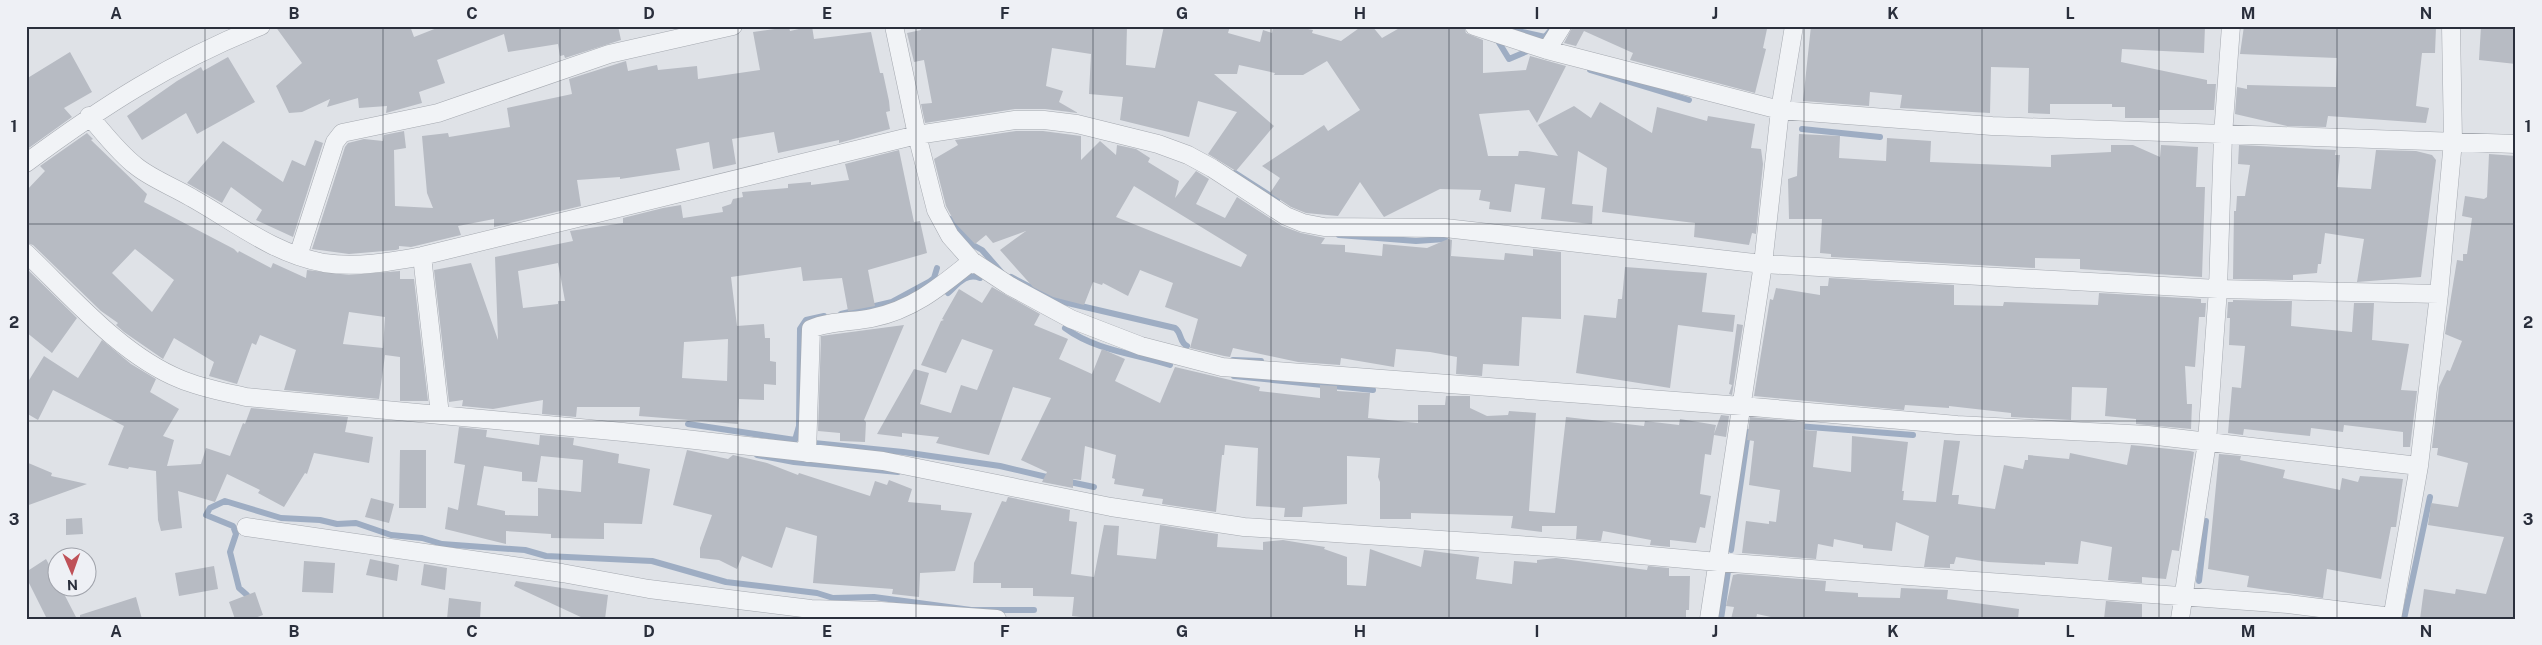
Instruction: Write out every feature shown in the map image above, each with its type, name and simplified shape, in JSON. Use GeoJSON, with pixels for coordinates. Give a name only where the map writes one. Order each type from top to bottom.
{"type":"FeatureCollection","features":[{"type":"Feature","properties":{"kind":"street"},"geometry":{"type":"LineString","coordinates":[[298,256],[335,142],[342,133],[438,113],[609,54],[732,26]]}},
{"type":"Feature","properties":{"kind":"street"},"geometry":{"type":"LineString","coordinates":[[894,26],[917,135],[936,210],[950,236],[972,261],[1010,286],[1071,320],[1141,346],[1222,367],[1742,406],[1957,425],[2148,435],[2419,466]]}},
{"type":"Feature","properties":{"kind":"street"},"geometry":{"type":"LineString","coordinates":[[1474,26],[1547,50],[1780,110],[1992,126],[2516,144]]}},
{"type":"Feature","properties":{"kind":"street"},"geometry":{"type":"LineString","coordinates":[[1547,50],[1562,26]]}},
{"type":"Feature","properties":{"kind":"street"},"geometry":{"type":"LineString","coordinates":[[1709,619],[1742,406],[1762,264],[1780,110],[1794,26]]}},
{"type":"Feature","properties":{"kind":"street"},"geometry":{"type":"LineString","coordinates":[[2180,619],[2207,442],[2218,289],[2223,135],[2231,26]]}},
{"type":"Feature","properties":{"kind":"street"},"geometry":{"type":"LineString","coordinates":[[26,253],[118,341],[144,359],[178,378],[211,390],[246,397],[624,432],[883,461],[1111,506],[1244,527],[1552,547],[1718,562],[2288,604],[2392,618],[2419,466],[2439,294],[2453,141],[2451,26]]}},
{"type":"Feature","properties":{"kind":"street"},"geometry":{"type":"LineString","coordinates":[[26,163],[89,116],[148,79],[252,28]]}},
{"type":"Feature","properties":{"kind":"street"},"geometry":{"type":"LineString","coordinates":[[89,116],[138,168],[194,198],[240,229],[298,256],[350,265],[376,264],[422,256],[917,135],[1015,120],[1044,120],[1077,124],[1158,144],[1188,155],[1212,168],[1286,216],[1303,223],[1351,228],[1464,230],[1762,264],[2218,289],[2439,294]]}},
{"type":"Feature","properties":{"kind":"street"},"geometry":{"type":"LineString","coordinates":[[422,256],[440,415]]}},
{"type":"Feature","properties":{"kind":"street"},"geometry":{"type":"LineString","coordinates":[[807,453],[812,328],[873,318],[912,305],[930,294],[972,261]]}},
{"type":"Feature","properties":{"kind":"street"},"geometry":{"type":"LineString","coordinates":[[246,526],[649,589],[811,610],[883,615],[997,619]]}},
{"type":"Feature","properties":{"kind":"building"},"geometry":{"type":"Polygon","coordinates":[[[275,26],[410,26],[414,37],[442,26],[618,26],[621,40],[565,58],[564,55],[560,56],[558,44],[508,52],[504,34],[437,60],[445,83],[419,92],[422,103],[386,113],[387,106],[359,108],[358,98],[327,107],[330,99],[302,112],[289,113],[276,86],[302,63],[275,26]]]}},
{"type":"Feature","properties":{"kind":"building"},"geometry":{"type":"Polygon","coordinates":[[[812,26],[814,39],[871,32],[880,73],[883,73],[889,101],[890,111],[886,112],[890,129],[839,143],[839,140],[778,153],[774,132],[732,139],[736,164],[713,169],[709,142],[676,149],[680,170],[620,179],[620,177],[577,180],[581,206],[494,227],[494,219],[458,226],[461,235],[411,247],[399,246],[399,249],[396,250],[349,254],[312,249],[345,147],[348,143],[364,139],[383,141],[384,135],[404,131],[406,148],[394,150],[395,206],[433,208],[427,193],[422,136],[448,133],[449,137],[510,127],[507,108],[572,94],[569,79],[626,61],[628,71],[657,65],[658,70],[697,66],[698,79],[760,70],[753,32],[789,27],[790,31],[812,26]]]}},
{"type":"Feature","properties":{"kind":"building"},"geometry":{"type":"Polygon","coordinates":[[[920,26],[1127,26],[1126,65],[1155,68],[1164,26],[1230,26],[1228,33],[1260,42],[1263,30],[1272,33],[1273,26],[1309,26],[1308,29],[1313,30],[1312,33],[1341,41],[1362,26],[1372,26],[1382,38],[1403,26],[1464,26],[1466,33],[1483,40],[1483,73],[1526,70],[1530,56],[1566,66],[1537,123],[1529,110],[1479,114],[1488,156],[1518,156],[1519,151],[1527,151],[1558,156],[1538,125],[1574,106],[1591,118],[1600,102],[1652,133],[1657,107],[1707,121],[1708,116],[1755,124],[1751,148],[1761,149],[1763,164],[1756,234],[1752,233],[1749,245],[1694,237],[1695,223],[1602,212],[1607,168],[1578,151],[1572,204],[1593,206],[1592,224],[1541,219],[1545,188],[1515,184],[1511,212],[1489,209],[1490,202],[1479,200],[1481,190],[1440,189],[1384,217],[1360,182],[1338,216],[1306,213],[1291,207],[1270,193],[1280,178],[1262,166],[1324,125],[1328,131],[1360,110],[1327,61],[1303,75],[1274,75],[1275,73],[1239,65],[1237,74],[1214,74],[1274,126],[1236,171],[1208,154],[1237,112],[1198,101],[1189,137],[1120,120],[1123,97],[1089,94],[1091,54],[1052,48],[1046,86],[1063,91],[1059,102],[1078,113],[1045,109],[1015,109],[925,123],[921,104],[932,103],[924,60],[914,62],[907,33],[921,30],[920,26]]]}},
{"type":"Feature","properties":{"kind":"building"},"geometry":{"type":"Polygon","coordinates":[[[1573,26],[1756,26],[1767,29],[1763,48],[1766,49],[1755,93],[1630,60],[1633,53],[1584,31],[1576,46],[1564,43],[1573,26]]]}},
{"type":"Feature","properties":{"kind":"building"},"geometry":{"type":"Polygon","coordinates":[[[1811,26],[2205,26],[2204,53],[2122,49],[2121,62],[2207,80],[2207,84],[2216,84],[2214,110],[2159,110],[2159,118],[2125,118],[2125,107],[2112,107],[2112,104],[2050,104],[2050,114],[2028,113],[2029,68],[1991,67],[1990,113],[1900,108],[1902,95],[1870,92],[1869,106],[1803,101],[1811,26]]]}},
{"type":"Feature","properties":{"kind":"building"},"geometry":{"type":"Polygon","coordinates":[[[2244,26],[2436,27],[2435,53],[2422,53],[2416,106],[2429,108],[2426,123],[2328,116],[2326,127],[2287,126],[2235,114],[2237,87],[2247,89],[2247,85],[2336,87],[2337,58],[2240,54],[2244,26]]]}},
{"type":"Feature","properties":{"kind":"building"},"geometry":{"type":"Polygon","coordinates":[[[2481,26],[2516,26],[2516,64],[2479,60],[2481,26]]]}},
{"type":"Feature","properties":{"kind":"building"},"geometry":{"type":"Polygon","coordinates":[[[70,52],[92,92],[64,108],[72,117],[26,150],[26,79],[70,52]]]}},
{"type":"Feature","properties":{"kind":"building"},"geometry":{"type":"Polygon","coordinates":[[[228,57],[255,102],[197,134],[186,113],[142,140],[127,116],[177,81],[201,67],[203,71],[228,57]]]}},
{"type":"Feature","properties":{"kind":"building"},"geometry":{"type":"Polygon","coordinates":[[[1016,131],[1043,131],[1081,136],[1081,160],[1100,141],[1116,155],[1117,145],[1136,149],[1150,158],[1148,162],[1179,181],[1175,198],[1196,171],[1209,179],[1196,204],[1225,218],[1237,197],[1282,226],[1301,233],[1325,238],[1321,244],[1345,245],[1345,252],[1382,256],[1383,244],[1427,248],[1448,239],[1452,240],[1451,256],[1504,260],[1505,253],[1533,256],[1533,249],[1561,252],[1561,319],[1522,317],[1519,366],[1483,364],[1482,376],[1456,374],[1457,357],[1430,352],[1396,349],[1394,367],[1341,358],[1340,365],[1298,362],[1233,348],[1230,357],[1190,348],[1198,319],[1165,307],[1173,283],[1140,270],[1128,296],[1103,283],[1102,285],[1093,282],[1084,305],[1053,297],[1033,287],[1000,250],[1026,231],[993,243],[986,235],[975,244],[955,223],[946,206],[934,159],[958,145],[955,140],[1016,131]],[[1134,186],[1116,217],[1241,267],[1247,255],[1134,186]]]}},
{"type":"Feature","properties":{"kind":"building"},"geometry":{"type":"Polygon","coordinates":[[[87,133],[93,139],[91,140],[147,194],[144,202],[234,249],[238,253],[239,251],[271,268],[273,263],[306,278],[307,270],[349,275],[400,271],[400,279],[414,279],[428,401],[400,401],[400,357],[385,355],[379,399],[284,390],[296,350],[260,335],[256,345],[252,343],[237,384],[209,376],[214,362],[174,338],[163,359],[124,332],[116,325],[118,323],[101,311],[33,245],[26,243],[26,191],[45,171],[40,166],[87,133]],[[135,249],[112,273],[152,312],[174,280],[135,249]],[[349,312],[343,344],[383,348],[385,317],[349,312]]]}},
{"type":"Feature","properties":{"kind":"building"},"geometry":{"type":"Polygon","coordinates":[[[1799,134],[1840,136],[1839,158],[1886,161],[1887,138],[1931,141],[1930,162],[2051,167],[2051,155],[2111,152],[2111,145],[2133,145],[2160,157],[2161,145],[2198,147],[2196,187],[2205,187],[2202,277],[2080,269],[2080,259],[2035,258],[2035,268],[1831,257],[1831,254],[1820,253],[1822,219],[1789,219],[1788,179],[1797,176],[1799,134]]]}},
{"type":"Feature","properties":{"kind":"building"},"geometry":{"type":"Polygon","coordinates":[[[315,140],[323,143],[293,237],[256,220],[262,210],[231,187],[222,203],[187,183],[223,141],[283,182],[292,160],[305,166],[315,140]]]}},
{"type":"Feature","properties":{"kind":"building"},"geometry":{"type":"Polygon","coordinates":[[[2239,145],[2336,150],[2335,155],[2340,155],[2337,187],[2371,189],[2376,150],[2416,151],[2432,155],[2436,160],[2421,277],[2357,282],[2364,239],[2325,233],[2321,264],[2318,264],[2317,273],[2293,275],[2293,280],[2233,279],[2234,211],[2236,211],[2237,196],[2245,196],[2250,165],[2238,164],[2239,145]]]}},
{"type":"Feature","properties":{"kind":"building"},"geometry":{"type":"Polygon","coordinates":[[[899,150],[914,222],[920,221],[927,253],[868,270],[875,306],[848,311],[842,278],[803,281],[801,267],[731,277],[737,326],[764,324],[765,338],[770,338],[770,361],[776,362],[776,385],[764,384],[764,400],[739,399],[738,424],[639,416],[640,407],[577,407],[576,417],[542,414],[543,400],[493,409],[462,406],[463,400],[449,402],[434,270],[471,263],[498,340],[495,257],[573,241],[570,231],[623,223],[623,218],[663,208],[681,205],[683,218],[723,212],[722,207],[731,204],[733,199],[743,197],[742,192],[788,188],[788,184],[811,182],[811,185],[849,180],[845,164],[899,150]],[[558,263],[518,271],[523,308],[558,304],[558,301],[565,301],[558,263]],[[728,339],[684,342],[682,378],[727,381],[728,339]]]}},
{"type":"Feature","properties":{"kind":"building"},"geometry":{"type":"Polygon","coordinates":[[[2489,154],[2516,156],[2516,619],[2420,619],[2424,589],[2455,594],[2456,589],[2486,594],[2504,537],[2428,525],[2431,503],[2458,507],[2468,463],[2437,455],[2438,448],[2432,448],[2439,387],[2447,370],[2450,371],[2462,341],[2445,334],[2457,260],[2463,261],[2463,254],[2467,254],[2472,218],[2462,216],[2465,196],[2484,199],[2487,197],[2489,154]]]}},
{"type":"Feature","properties":{"kind":"building"},"geometry":{"type":"Polygon","coordinates":[[[1625,267],[1707,273],[1702,312],[1735,315],[1733,332],[1678,325],[1670,388],[1576,373],[1584,315],[1616,318],[1618,299],[1622,299],[1625,267]]]}},
{"type":"Feature","properties":{"kind":"building"},"geometry":{"type":"Polygon","coordinates":[[[26,268],[77,318],[52,353],[26,332],[26,268]]]}},
{"type":"Feature","properties":{"kind":"building"},"geometry":{"type":"Polygon","coordinates":[[[1829,278],[1954,285],[1954,305],[2003,306],[2004,302],[2098,305],[2099,293],[2201,299],[2201,303],[2206,303],[2205,317],[2199,317],[2195,367],[2185,366],[2187,404],[2192,404],[2191,429],[2136,424],[2136,419],[2105,416],[2107,388],[2072,387],[2071,420],[2011,417],[2011,413],[1949,406],[1949,408],[1905,405],[1904,410],[1754,396],[1770,299],[1773,300],[1776,288],[1820,295],[1820,286],[1828,286],[1829,278]]]}},
{"type":"Feature","properties":{"kind":"building"},"geometry":{"type":"Polygon","coordinates":[[[992,287],[1040,314],[1034,325],[1068,339],[1059,359],[1092,374],[1102,349],[1125,359],[1115,381],[1160,403],[1175,367],[1260,387],[1259,391],[1320,398],[1320,385],[1337,386],[1337,391],[1370,393],[1368,418],[1418,423],[1418,405],[1445,405],[1446,396],[1470,396],[1470,408],[1487,416],[1508,415],[1509,411],[1536,413],[1529,511],[1555,513],[1566,417],[1644,426],[1645,421],[1679,425],[1680,419],[1716,425],[1714,434],[1721,415],[1729,416],[1726,437],[1714,435],[1711,455],[1705,454],[1700,494],[1711,496],[1705,528],[1700,527],[1696,543],[1670,540],[1670,547],[1650,545],[1651,540],[1603,531],[1601,541],[1576,539],[1577,526],[1542,526],[1542,532],[1511,528],[1513,516],[1411,513],[1411,519],[1380,519],[1380,482],[1378,477],[1380,458],[1347,456],[1347,504],[1303,507],[1302,517],[1284,517],[1285,508],[1256,506],[1258,448],[1225,445],[1224,455],[1222,455],[1216,512],[1162,504],[1163,499],[1142,496],[1144,489],[1114,484],[1115,479],[1112,478],[1116,455],[1085,446],[1081,480],[1073,479],[1073,488],[1042,482],[1047,472],[1021,460],[1051,398],[1013,387],[989,455],[936,443],[939,437],[902,433],[902,437],[877,434],[914,369],[929,373],[920,404],[951,413],[961,385],[977,390],[993,350],[962,339],[946,373],[921,365],[941,321],[944,320],[942,319],[959,289],[982,303],[992,287]]]}},
{"type":"Feature","properties":{"kind":"building"},"geometry":{"type":"Polygon","coordinates":[[[2233,300],[2292,301],[2291,326],[2352,332],[2354,303],[2374,303],[2372,340],[2409,344],[2401,390],[2417,391],[2410,447],[2403,447],[2403,432],[2344,425],[2343,432],[2311,428],[2310,436],[2244,429],[2243,435],[2228,433],[2232,387],[2241,388],[2245,346],[2229,345],[2230,318],[2227,318],[2228,302],[2233,302],[2233,300]]]}},
{"type":"Feature","properties":{"kind":"building"},"geometry":{"type":"Polygon","coordinates":[[[1737,324],[1743,325],[1732,395],[1729,394],[1732,385],[1729,384],[1737,324]]]}},
{"type":"Feature","properties":{"kind":"building"},"geometry":{"type":"Polygon","coordinates":[[[904,325],[864,420],[866,422],[865,442],[840,441],[840,433],[818,431],[821,336],[904,325]]]}},
{"type":"Feature","properties":{"kind":"building"},"geometry":{"type":"Polygon","coordinates":[[[102,340],[131,364],[156,379],[150,392],[179,409],[163,436],[174,440],[167,466],[201,464],[206,448],[230,456],[251,408],[348,417],[345,432],[373,437],[369,463],[314,453],[307,474],[305,473],[284,507],[258,493],[260,490],[227,474],[215,502],[178,491],[182,528],[161,531],[158,520],[156,471],[108,465],[124,426],[53,390],[38,420],[26,413],[26,385],[44,356],[78,378],[102,340]]]}},
{"type":"Feature","properties":{"kind":"building"},"geometry":{"type":"Polygon","coordinates":[[[1750,417],[1805,422],[1804,430],[1817,431],[1813,467],[1851,472],[1852,436],[1908,442],[1902,491],[1904,491],[1903,500],[1936,502],[1944,440],[1960,441],[1952,495],[1959,495],[1958,504],[1995,509],[2004,465],[2023,469],[2025,460],[2028,460],[2028,455],[2069,459],[2070,453],[2127,465],[2131,445],[2194,452],[2179,551],[2172,550],[2166,579],[2142,577],[2142,583],[2108,580],[2112,547],[2081,541],[2078,564],[2045,562],[2045,565],[1988,562],[1956,557],[1954,564],[1950,564],[1950,568],[1924,567],[1929,536],[1896,522],[1892,551],[1863,548],[1863,545],[1834,539],[1833,547],[1818,544],[1816,559],[1742,553],[1746,521],[1769,524],[1769,521],[1776,522],[1780,490],[1749,485],[1754,441],[1747,440],[1750,417]]]}},
{"type":"Feature","properties":{"kind":"building"},"geometry":{"type":"Polygon","coordinates":[[[459,427],[487,430],[486,437],[539,445],[540,435],[574,438],[573,445],[619,454],[618,463],[650,469],[642,524],[604,523],[604,539],[551,538],[551,534],[506,531],[506,544],[445,529],[448,507],[458,510],[465,465],[454,463],[459,427]],[[541,456],[537,482],[522,481],[522,472],[484,466],[477,505],[505,511],[505,515],[538,516],[538,488],[581,492],[583,460],[541,456]]]}},
{"type":"Feature","properties":{"kind":"building"},"geometry":{"type":"Polygon","coordinates":[[[400,450],[426,450],[426,508],[399,508],[400,450]]]}},
{"type":"Feature","properties":{"kind":"building"},"geometry":{"type":"Polygon","coordinates":[[[687,450],[728,459],[733,455],[767,463],[798,475],[799,473],[870,496],[875,481],[887,485],[889,480],[912,489],[908,502],[941,505],[941,510],[972,513],[955,571],[920,573],[919,597],[892,594],[893,589],[813,583],[817,536],[786,527],[772,568],[742,556],[737,569],[719,560],[700,558],[700,548],[712,515],[673,505],[687,450]]]}},
{"type":"Feature","properties":{"kind":"building"},"geometry":{"type":"Polygon","coordinates":[[[2219,454],[2241,456],[2240,460],[2285,470],[2283,478],[2340,490],[2342,478],[2358,482],[2360,476],[2403,479],[2396,527],[2391,527],[2381,579],[2327,569],[2323,598],[2247,587],[2249,576],[2208,569],[2219,454]]]}},
{"type":"Feature","properties":{"kind":"building"},"geometry":{"type":"Polygon","coordinates":[[[26,462],[52,473],[51,476],[87,484],[26,506],[26,462]]]}},
{"type":"Feature","properties":{"kind":"building"},"geometry":{"type":"Polygon","coordinates":[[[1008,497],[1070,510],[1069,521],[1077,522],[1071,574],[1094,577],[1104,525],[1119,526],[1117,555],[1156,559],[1160,525],[1218,534],[1217,547],[1263,550],[1263,542],[1283,540],[1325,547],[1324,549],[1347,557],[1347,585],[1366,586],[1370,549],[1421,567],[1424,550],[1479,557],[1476,579],[1512,584],[1514,561],[1537,563],[1537,560],[1556,558],[1647,570],[1648,566],[1669,568],[1669,576],[1690,576],[1689,610],[1686,610],[1686,619],[1098,619],[1072,616],[1074,597],[1033,596],[1033,588],[1001,588],[1001,583],[973,583],[974,563],[1002,501],[1006,502],[1008,497]]]}},
{"type":"Feature","properties":{"kind":"building"},"geometry":{"type":"Polygon","coordinates":[[[371,498],[394,504],[389,523],[365,517],[371,498]]]}},
{"type":"Feature","properties":{"kind":"building"},"geometry":{"type":"Polygon","coordinates":[[[82,518],[83,534],[66,535],[66,519],[82,518]]]}},
{"type":"Feature","properties":{"kind":"building"},"geometry":{"type":"Polygon","coordinates":[[[46,559],[48,563],[48,598],[66,598],[77,619],[47,619],[26,577],[26,572],[46,559]]]}},
{"type":"Feature","properties":{"kind":"building"},"geometry":{"type":"Polygon","coordinates":[[[370,559],[399,565],[397,581],[366,575],[370,559]]]}},
{"type":"Feature","properties":{"kind":"building"},"geometry":{"type":"Polygon","coordinates":[[[304,561],[335,563],[333,593],[302,592],[304,561]]]}},
{"type":"Feature","properties":{"kind":"building"},"geometry":{"type":"Polygon","coordinates":[[[424,564],[447,568],[445,590],[421,585],[424,564]]]}},
{"type":"Feature","properties":{"kind":"building"},"geometry":{"type":"Polygon","coordinates":[[[214,566],[218,589],[179,596],[175,573],[214,566]]]}},
{"type":"Feature","properties":{"kind":"building"},"geometry":{"type":"Polygon","coordinates":[[[1733,575],[1826,581],[1825,591],[1858,593],[1858,597],[1900,598],[1901,588],[1948,590],[1947,599],[2019,609],[2018,619],[1780,619],[1757,614],[1756,619],[1731,619],[1734,607],[1726,606],[1733,575]]]}},
{"type":"Feature","properties":{"kind":"building"},"geometry":{"type":"Polygon","coordinates":[[[516,581],[608,595],[605,619],[585,619],[514,586],[516,581]]]}},
{"type":"Feature","properties":{"kind":"building"},"geometry":{"type":"Polygon","coordinates":[[[255,592],[263,615],[252,619],[235,619],[229,602],[255,592]]]}},
{"type":"Feature","properties":{"kind":"building"},"geometry":{"type":"Polygon","coordinates":[[[136,597],[142,619],[80,619],[80,615],[136,597]]]}},
{"type":"Feature","properties":{"kind":"building"},"geometry":{"type":"Polygon","coordinates":[[[449,598],[481,602],[480,619],[447,619],[449,598]]]}},
{"type":"Feature","properties":{"kind":"building"},"geometry":{"type":"Polygon","coordinates":[[[2106,601],[2142,604],[2142,619],[2104,619],[2106,601]]]}},
{"type":"Feature","properties":{"kind":"waterway"},"geometry":{"type":"LineString","coordinates":[[1513,30],[1545,37],[1550,31]]}},
{"type":"Feature","properties":{"kind":"waterway"},"geometry":{"type":"LineString","coordinates":[[1495,39],[1509,59],[1530,50]]}},
{"type":"Feature","properties":{"kind":"waterway"},"geometry":{"type":"LineString","coordinates":[[1590,70],[1689,100]]}},
{"type":"Feature","properties":{"kind":"waterway"},"geometry":{"type":"LineString","coordinates":[[1802,129],[1880,137]]}},
{"type":"Feature","properties":{"kind":"waterway"},"geometry":{"type":"LineString","coordinates":[[1235,173],[1277,200]]}},
{"type":"Feature","properties":{"kind":"waterway"},"geometry":{"type":"LineString","coordinates":[[950,219],[973,245],[982,250],[1002,273]]}},
{"type":"Feature","properties":{"kind":"waterway"},"geometry":{"type":"LineString","coordinates":[[1339,235],[1416,241],[1445,239]]}},
{"type":"Feature","properties":{"kind":"waterway"},"geometry":{"type":"LineString","coordinates":[[841,314],[892,302],[929,282],[934,278],[937,268]]}},
{"type":"Feature","properties":{"kind":"waterway"},"geometry":{"type":"LineString","coordinates":[[1011,277],[1055,300],[1175,328],[1187,346]]}},
{"type":"Feature","properties":{"kind":"waterway"},"geometry":{"type":"LineString","coordinates":[[948,293],[966,278],[980,278]]}},
{"type":"Feature","properties":{"kind":"waterway"},"geometry":{"type":"LineString","coordinates":[[688,424],[795,440],[799,426],[800,329],[806,320],[824,316]]}},
{"type":"Feature","properties":{"kind":"waterway"},"geometry":{"type":"LineString","coordinates":[[1065,328],[1077,336],[1103,347],[1170,365]]}},
{"type":"Feature","properties":{"kind":"waterway"},"geometry":{"type":"LineString","coordinates":[[1233,360],[1261,361]]}},
{"type":"Feature","properties":{"kind":"waterway"},"geometry":{"type":"LineString","coordinates":[[1234,376],[1373,390]]}},
{"type":"Feature","properties":{"kind":"waterway"},"geometry":{"type":"LineString","coordinates":[[1797,426],[1913,435]]}},
{"type":"Feature","properties":{"kind":"waterway"},"geometry":{"type":"LineString","coordinates":[[1731,550],[1748,432]]}},
{"type":"Feature","properties":{"kind":"waterway"},"geometry":{"type":"LineString","coordinates":[[812,439],[814,443],[903,452],[1000,466],[1051,478]]}},
{"type":"Feature","properties":{"kind":"waterway"},"geometry":{"type":"LineString","coordinates":[[757,455],[794,462],[898,472]]}},
{"type":"Feature","properties":{"kind":"waterway"},"geometry":{"type":"LineString","coordinates":[[1065,481],[1094,487]]}},
{"type":"Feature","properties":{"kind":"waterway"},"geometry":{"type":"LineString","coordinates":[[2404,619],[2430,497]]}},
{"type":"Feature","properties":{"kind":"waterway"},"geometry":{"type":"LineString","coordinates":[[247,603],[247,595],[239,588],[230,552],[236,534],[233,526],[206,515],[210,508],[225,501],[281,518],[320,520],[337,524],[356,523],[391,535],[422,538],[442,544],[525,550],[546,556],[652,561],[726,582],[817,593],[833,598],[874,597],[971,610],[1034,610]]}},
{"type":"Feature","properties":{"kind":"waterway"},"geometry":{"type":"LineString","coordinates":[[2199,581],[2206,521]]}},
{"type":"Feature","properties":{"kind":"waterway"},"geometry":{"type":"LineString","coordinates":[[1721,619],[1728,571]]}}]}
